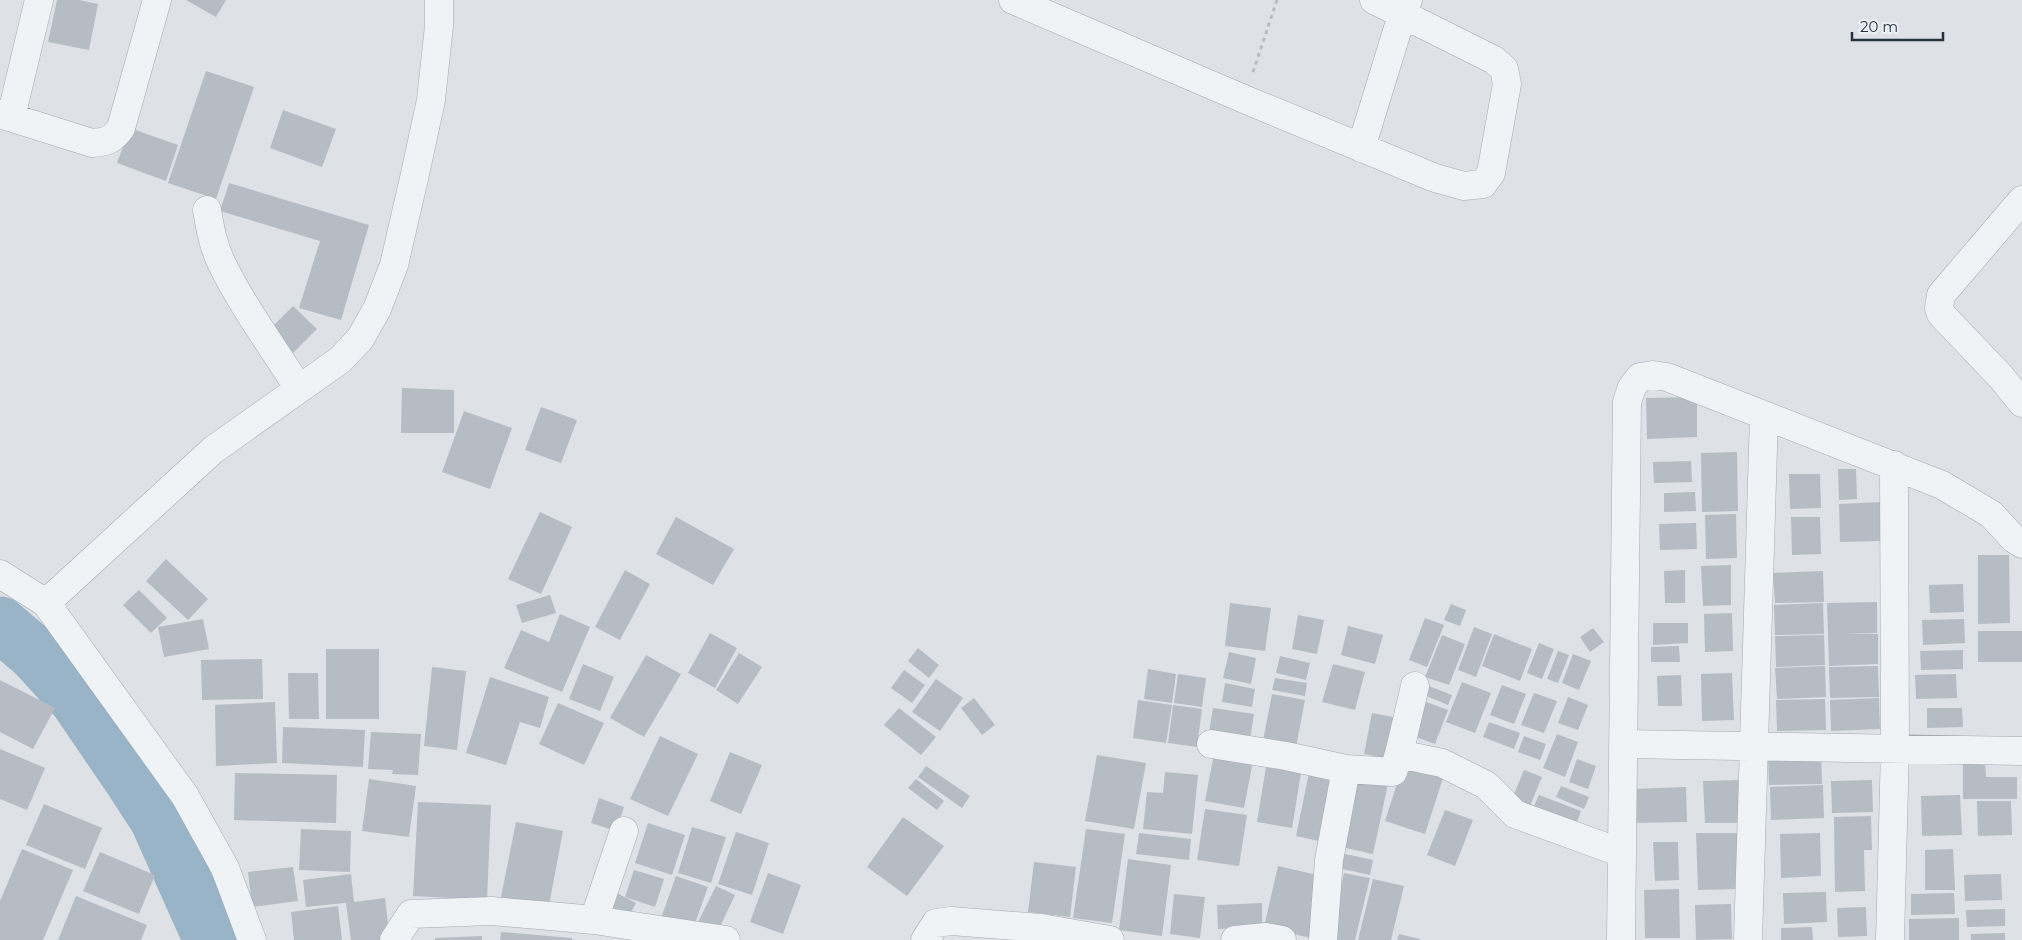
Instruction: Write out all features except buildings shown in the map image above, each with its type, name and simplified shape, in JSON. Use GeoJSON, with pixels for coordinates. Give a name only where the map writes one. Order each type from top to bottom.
{"type":"FeatureCollection","features":[{"type":"Feature","properties":{"kind":"street"},"geometry":{"type":"LineString","coordinates":[[39,0],[5,116],[92,143],[107,142],[121,128],[157,0]]}},
{"type":"Feature","properties":{"kind":"street"},"geometry":{"type":"LineString","coordinates":[[46,603],[213,450],[340,360],[360,339],[378,308],[394,265],[432,100],[440,26],[439,0]]}},
{"type":"Feature","properties":{"kind":"street"},"geometry":{"type":"LineString","coordinates":[[1013,0],[1435,178],[1464,186],[1483,184],[1491,173],[1507,84],[1504,69],[1494,60],[1405,8],[1374,0]]}},
{"type":"Feature","properties":{"kind":"street"},"geometry":{"type":"LineString","coordinates":[[1361,148],[1405,8]]}},
{"type":"Feature","properties":{"kind":"street"},"geometry":{"type":"LineString","coordinates":[[2022,200],[1941,295],[1939,308],[1941,314],[2001,377],[2022,403]]}},
{"type":"Feature","properties":{"kind":"street"},"geometry":{"type":"LineString","coordinates":[[207,210],[212,238],[221,261],[248,309],[299,389]]}},
{"type":"Feature","properties":{"kind":"street"},"geometry":{"type":"LineString","coordinates":[[1621,940],[1627,402],[1632,387],[1640,377],[1653,375],[1667,377],[1942,485],[1990,514],[2014,539],[2022,544]]}},
{"type":"Feature","properties":{"kind":"street"},"geometry":{"type":"LineString","coordinates":[[1748,940],[1764,416]]}},
{"type":"Feature","properties":{"kind":"street"},"geometry":{"type":"LineString","coordinates":[[1890,940],[1895,749],[1894,465]]}},
{"type":"Feature","properties":{"kind":"street"},"geometry":{"type":"LineString","coordinates":[[0,574],[46,603],[185,796],[225,868],[252,940]]}},
{"type":"Feature","properties":{"kind":"street"},"geometry":{"type":"LineString","coordinates":[[1211,744],[1286,756],[1346,769],[1393,772],[1415,686]]}},
{"type":"Feature","properties":{"kind":"street"},"geometry":{"type":"LineString","coordinates":[[1624,744],[2022,751]]}},
{"type":"Feature","properties":{"kind":"street"},"geometry":{"type":"LineString","coordinates":[[1399,754],[1442,763],[1486,784],[1515,814],[1622,853]]}},
{"type":"Feature","properties":{"kind":"street"},"geometry":{"type":"LineString","coordinates":[[1323,940],[1329,860],[1346,769]]}},
{"type":"Feature","properties":{"kind":"street"},"geometry":{"type":"LineString","coordinates":[[587,927],[624,831]]}},
{"type":"Feature","properties":{"kind":"street"},"geometry":{"type":"LineString","coordinates":[[394,940],[408,916],[414,913],[492,911],[587,927],[726,940]]}},
{"type":"Feature","properties":{"kind":"street"},"geometry":{"type":"LineString","coordinates":[[925,940],[936,923],[950,921],[1042,928],[1110,940]]}},
{"type":"Feature","properties":{"kind":"street"},"geometry":{"type":"LineString","coordinates":[[1234,940],[1266,937],[1282,940]]}},
{"type":"Feature","properties":{"kind":"path"},"geometry":{"type":"LineString","coordinates":[[1244,99],[1277,0]]}},
{"type":"Feature","properties":{"kind":"waterway"},"geometry":{"type":"LineString","coordinates":[[0,624],[34,653],[77,700],[131,779],[157,819],[211,940]]}}]}
